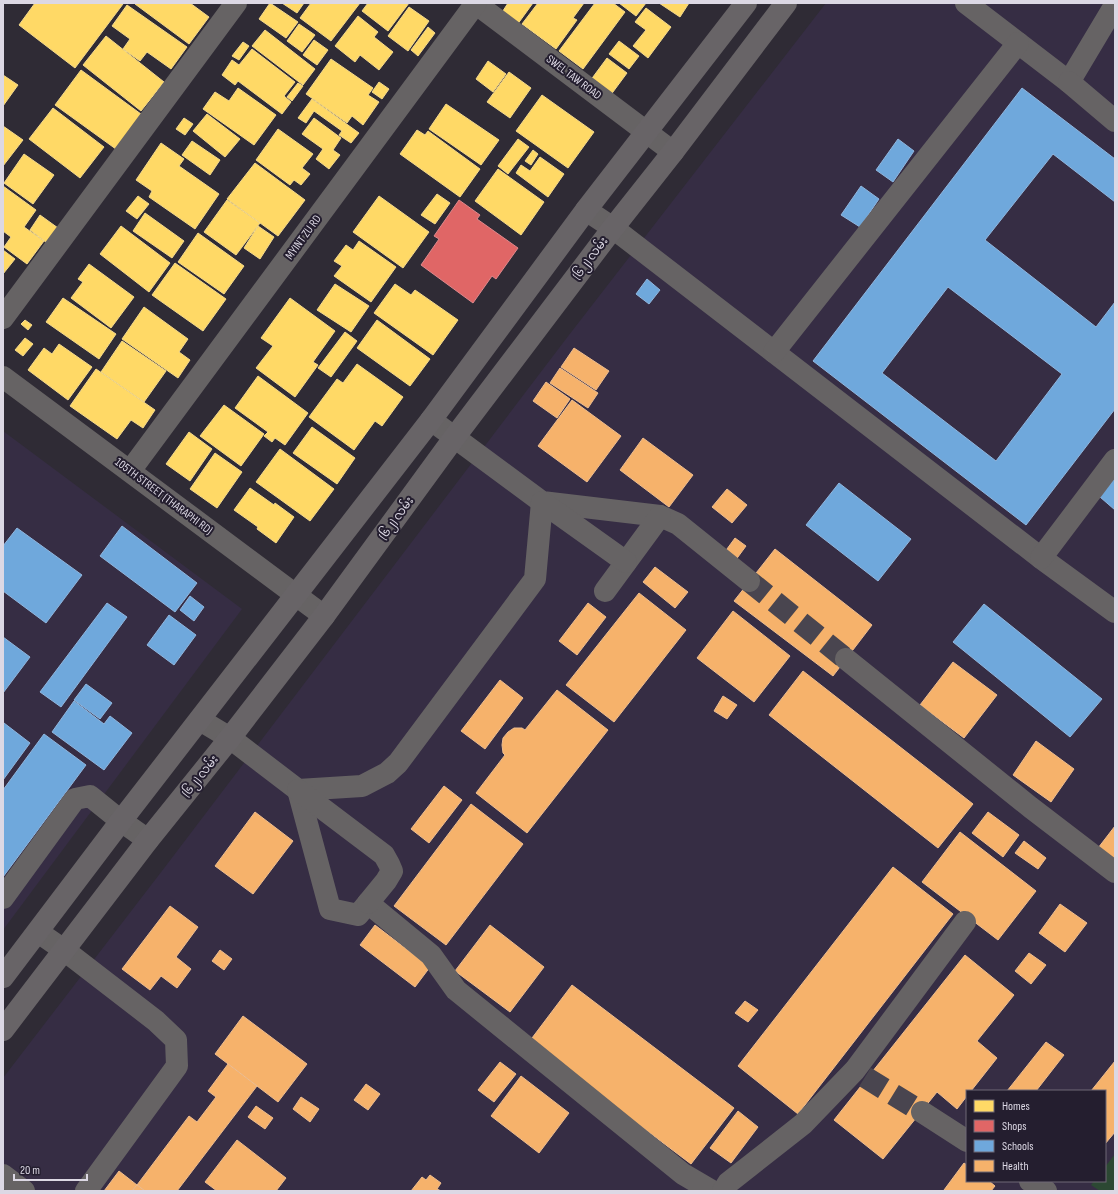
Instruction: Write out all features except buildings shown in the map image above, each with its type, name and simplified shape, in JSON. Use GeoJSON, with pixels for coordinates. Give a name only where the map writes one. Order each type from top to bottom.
{"type":"FeatureCollection","features":[{"type":"Feature","properties":{"kind":"main road"},"geometry":{"type":"LineString","coordinates":[[3,977],[121,821],[431,420],[586,210],[746,3]]}},
{"type":"Feature","properties":{"kind":"main road","name":"(၆၂) လမ်း"},"geometry":{"type":"LineString","coordinates":[[3,1030],[148,840],[230,738],[324,616],[454,438],[613,228],[674,152],[786,3]]}},
{"type":"Feature","properties":{"kind":"street"},"geometry":{"type":"LineString","coordinates":[[3,318],[236,3]]}},
{"type":"Feature","properties":{"kind":"street","name":"SWEL TAW ROAD"},"geometry":{"type":"LineString","coordinates":[[475,3],[674,152]]}},
{"type":"Feature","properties":{"kind":"street","name":"MYINT ZU RD"},"geometry":{"type":"LineString","coordinates":[[130,471],[475,3]]}},
{"type":"Feature","properties":{"kind":"street"},"geometry":{"type":"LineString","coordinates":[[966,3],[1069,82],[1115,120]]}},
{"type":"Feature","properties":{"kind":"street"},"geometry":{"type":"LineString","coordinates":[[1069,82],[1115,5]]}},
{"type":"Feature","properties":{"kind":"street"},"geometry":{"type":"LineString","coordinates":[[774,352],[1018,43]]}},
{"type":"Feature","properties":{"kind":"street"},"geometry":{"type":"LineString","coordinates":[[586,210],[613,228],[1041,558],[1115,612]]}},
{"type":"Feature","properties":{"kind":"street","name":"105TH STREET (THARAPHI RD)"},"geometry":{"type":"LineString","coordinates":[[3,377],[324,616]]}},
{"type":"Feature","properties":{"kind":"street"},"geometry":{"type":"LineString","coordinates":[[431,420],[626,562]]}},
{"type":"Feature","properties":{"kind":"street"},"geometry":{"type":"LineString","coordinates":[[1041,558],[1115,460]]}},
{"type":"Feature","properties":{"kind":"street"},"geometry":{"type":"LineString","coordinates":[[542,502],[660,516],[678,524],[749,581]]}},
{"type":"Feature","properties":{"kind":"street"},"geometry":{"type":"LineString","coordinates":[[298,790],[362,786],[387,773],[398,763],[535,578],[542,502]]}},
{"type":"Feature","properties":{"kind":"street"},"geometry":{"type":"LineString","coordinates":[[605,591],[660,516]]}},
{"type":"Feature","properties":{"kind":"street"},"geometry":{"type":"LineString","coordinates":[[846,659],[1030,807],[1115,872]]}},
{"type":"Feature","properties":{"kind":"street"},"geometry":{"type":"LineString","coordinates":[[200,720],[230,738],[384,855],[392,871],[386,881],[358,915],[330,909],[298,790]]}},
{"type":"Feature","properties":{"kind":"street"},"geometry":{"type":"LineString","coordinates":[[3,898],[75,799],[90,796],[148,840]]}},
{"type":"Feature","properties":{"kind":"street"},"geometry":{"type":"LineString","coordinates":[[368,903],[431,955],[456,990],[683,1174],[712,1191]]}},
{"type":"Feature","properties":{"kind":"street"},"geometry":{"type":"LineString","coordinates":[[723,1191],[728,1183],[803,1124],[860,1074],[964,922]]}},
{"type":"Feature","properties":{"kind":"street"},"geometry":{"type":"LineString","coordinates":[[38,932],[64,950],[156,1021],[176,1040],[177,1066],[86,1191]]}},
{"type":"Feature","properties":{"kind":"street"},"geometry":{"type":"LineString","coordinates":[[922,1112],[966,1140]]}},
{"type":"Feature","properties":{"kind":"street"},"geometry":{"type":"LineString","coordinates":[[3,1175],[24,1191]]}},
{"type":"Feature","properties":{"kind":"street"},"geometry":{"type":"LineString","coordinates":[[1022,1191],[1028,1182]]}},
{"type":"Feature","properties":{"kind":"street"},"geometry":{"type":"LineString","coordinates":[[1031,1182],[1046,1191]]}},
{"type":"Feature","properties":{"kind":"shaded area"},"geometry":{"type":"Polygon","coordinates":[[[826,3],[1115,3],[1115,1191],[3,1191],[3,1078],[569,335],[826,3]]]}},
{"type":"Feature","properties":{"kind":"shaded area"},"geometry":{"type":"Polygon","coordinates":[[[3,431],[242,609],[3,930],[3,431]]]}},
{"type":"Feature","properties":{"kind":"green space"},"geometry":{"type":"Polygon","coordinates":[[[1115,1154],[1115,1191],[1100,1191],[1091,1185],[1093,1182],[1106,1182],[1106,1166],[1115,1154]]]}},
{"type":"Feature","properties":{"kind":"tunnel"},"geometry":{"type":"LineString","coordinates":[[749,581],[846,659]]}},
{"type":"Feature","properties":{"kind":"tunnel"},"geometry":{"type":"LineString","coordinates":[[865,1077],[922,1112]]}}]}
